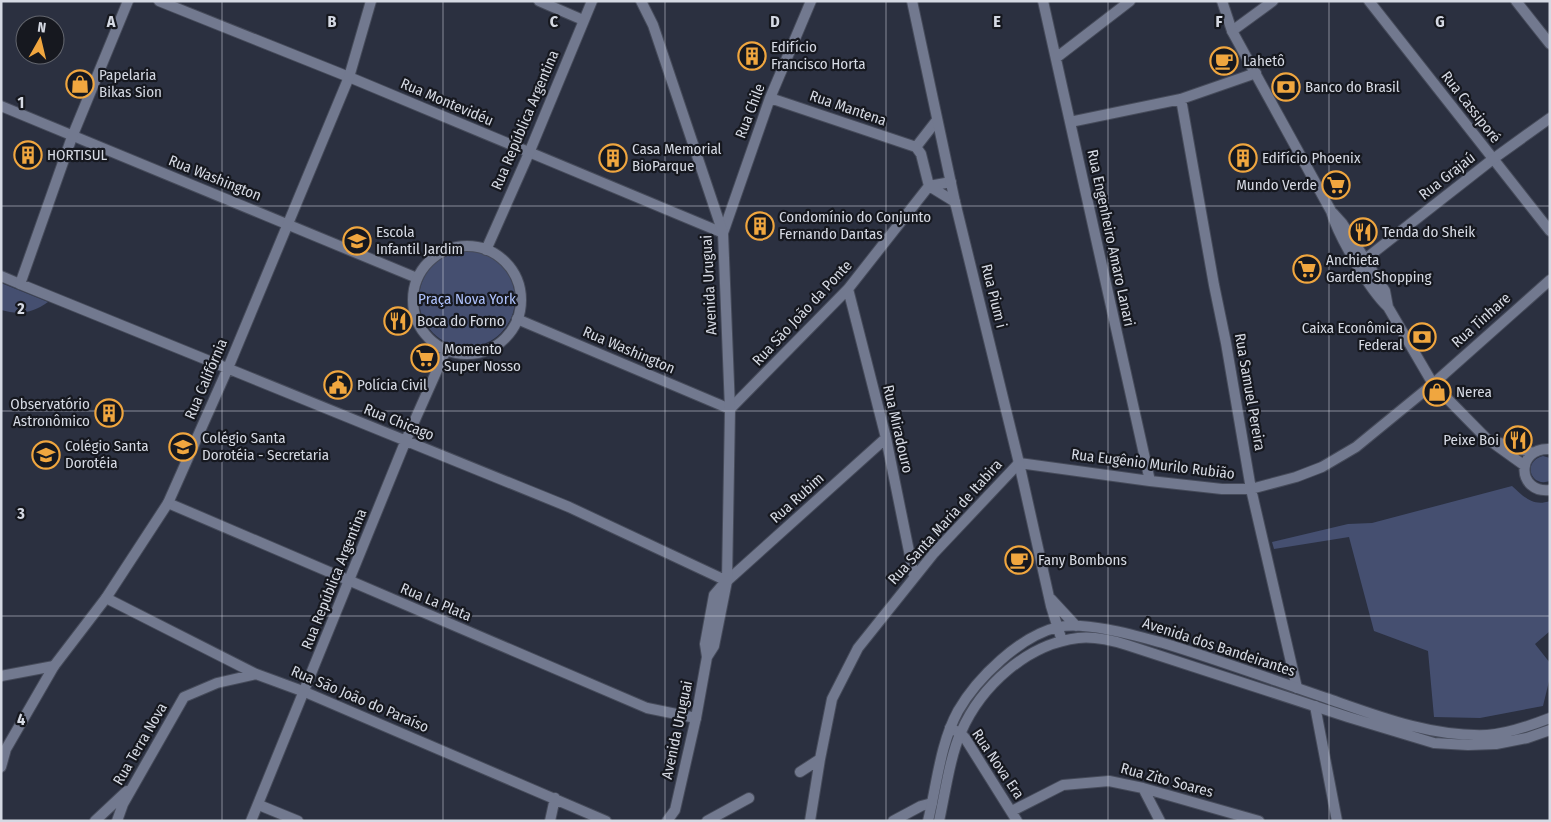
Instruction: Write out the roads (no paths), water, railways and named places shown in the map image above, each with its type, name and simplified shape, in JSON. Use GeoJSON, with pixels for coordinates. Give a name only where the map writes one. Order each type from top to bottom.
{"type":"FeatureCollection","features":[{"type":"Feature","properties":{"kind":"street"},"geometry":{"type":"LineString","coordinates":[[20,284],[72,137],[128,1]]}},
{"type":"Feature","properties":{"kind":"street","name":"Rua Montevidéu"},"geometry":{"type":"LineString","coordinates":[[159,1],[722,233]]}},
{"type":"Feature","properties":{"kind":"street","name":"Rua Califórnia"},"geometry":{"type":"LineString","coordinates":[[1,767],[6,749],[54,666],[106,598],[168,502],[228,368],[349,78],[371,1]]}},
{"type":"Feature","properties":{"kind":"street"},"geometry":{"type":"LineString","coordinates":[[539,1],[584,20]]}},
{"type":"Feature","properties":{"kind":"street","name":"Rua República Argentina"},"geometry":{"type":"LineString","coordinates":[[486,250],[529,153],[592,1]]}},
{"type":"Feature","properties":{"kind":"street","name":"Avenida Uruguai"},"geometry":{"type":"LineString","coordinates":[[641,1],[653,25],[722,233],[730,409],[727,581],[714,595],[706,644],[707,657],[676,810],[678,821]]}},
{"type":"Feature","properties":{"kind":"street","name":"Rua Chile"},"geometry":{"type":"LineString","coordinates":[[722,233],[770,98],[811,1]]}},
{"type":"Feature","properties":{"kind":"street","name":"Rua Pium i"},"geometry":{"type":"LineString","coordinates":[[912,1],[955,202],[1019,463],[1051,606],[1062,641]]}},
{"type":"Feature","properties":{"kind":"street","name":"Rua Engenheiro Amaro Lanari"},"geometry":{"type":"LineString","coordinates":[[1043,1],[1150,481]]}},
{"type":"Feature","properties":{"kind":"street"},"geometry":{"type":"LineString","coordinates":[[1056,58],[1130,1]]}},
{"type":"Feature","properties":{"kind":"street"},"geometry":{"type":"LineString","coordinates":[[1222,1],[1232,31],[1331,211],[1335,226],[1378,297],[1388,307],[1433,384],[1486,438],[1524,466]]}},
{"type":"Feature","properties":{"kind":"street"},"geometry":{"type":"LineString","coordinates":[[1232,31],[1273,1]]}},
{"type":"Feature","properties":{"kind":"street","name":"Rua Cassiporé"},"geometry":{"type":"LineString","coordinates":[[1369,1],[1550,231]]}},
{"type":"Feature","properties":{"kind":"street"},"geometry":{"type":"LineString","coordinates":[[1516,1],[1550,44]]}},
{"type":"Feature","properties":{"kind":"street"},"geometry":{"type":"LineString","coordinates":[[1070,122],[1181,99],[1256,73]]}},
{"type":"Feature","properties":{"kind":"street","name":"Rua Mantena"},"geometry":{"type":"LineString","coordinates":[[770,98],[916,147]]}},
{"type":"Feature","properties":{"kind":"street","name":"Rua Samuel Pereira"},"geometry":{"type":"LineString","coordinates":[[1181,99],[1252,489],[1297,688]]}},
{"type":"Feature","properties":{"kind":"street","name":"Rua Washington"},"geometry":{"type":"LineString","coordinates":[[1,106],[72,137],[417,278]]}},
{"type":"Feature","properties":{"kind":"street","name":"Rua Grajaú"},"geometry":{"type":"LineString","coordinates":[[1364,260],[1493,159],[1550,118]]}},
{"type":"Feature","properties":{"kind":"street"},"geometry":{"type":"LineString","coordinates":[[938,120],[916,147],[921,154],[929,186],[955,202]]}},
{"type":"Feature","properties":{"kind":"street"},"geometry":{"type":"LineString","coordinates":[[929,186],[951,182]]}},
{"type":"Feature","properties":{"kind":"street","name":"Rua São João da Ponte"},"geometry":{"type":"LineString","coordinates":[[730,409],[848,290],[929,186]]}},
{"type":"Feature","properties":{"kind":"street"},"geometry":{"type":"LineString","coordinates":[[1331,211],[1342,223],[1385,291],[1388,307]]}},
{"type":"Feature","properties":{"kind":"street"},"geometry":{"type":"LineString","coordinates":[[470,245],[486,250],[498,256],[516,277],[521,289],[521,302],[517,319],[509,333],[488,349],[460,353],[446,350],[424,334],[416,321],[413,307],[417,278],[425,266],[439,254],[454,247],[470,245]]}},
{"type":"Feature","properties":{"kind":"street","name":"Rua Chicago"},"geometry":{"type":"LineString","coordinates":[[1,276],[569,507],[727,581]]}},
{"type":"Feature","properties":{"kind":"street","name":"Rua Tinhare"},"geometry":{"type":"LineString","coordinates":[[1433,384],[1550,280]]}},
{"type":"Feature","properties":{"kind":"street","name":"Rua Miradouro"},"geometry":{"type":"LineString","coordinates":[[848,290],[886,438],[914,576]]}},
{"type":"Feature","properties":{"kind":"street","name":"Rua Washington"},"geometry":{"type":"LineString","coordinates":[[517,319],[730,409]]}},
{"type":"Feature","properties":{"kind":"street","name":"Rua República Argentina"},"geometry":{"type":"LineString","coordinates":[[252,821],[406,440],[446,350]]}},
{"type":"Feature","properties":{"kind":"street","name":"Rua Eugênio Murilo Rubião"},"geometry":{"type":"LineString","coordinates":[[1019,463],[1150,481],[1222,489],[1252,489],[1296,477],[1331,462],[1356,447],[1433,384]]}},
{"type":"Feature","properties":{"kind":"street","name":"Rua Rubim"},"geometry":{"type":"LineString","coordinates":[[727,581],[886,438]]}},
{"type":"Feature","properties":{"kind":"street"},"geometry":{"type":"LineString","coordinates":[[1486,438],[1533,453]]}},
{"type":"Feature","properties":{"kind":"street"},"geometry":{"type":"LineString","coordinates":[[1550,449],[1533,453],[1524,466],[1526,478],[1530,484],[1541,490],[1550,490]]}},
{"type":"Feature","properties":{"kind":"street","name":"Rua Santa Maria de Itabira"},"geometry":{"type":"LineString","coordinates":[[810,821],[832,699],[858,648],[934,553],[1019,463]]}},
{"type":"Feature","properties":{"kind":"street","name":"Rua La Plata"},"geometry":{"type":"LineString","coordinates":[[168,502],[647,708],[696,718]]}},
{"type":"Feature","properties":{"kind":"street","name":"Rua São João do Paraíso"},"geometry":{"type":"LineString","coordinates":[[106,598],[256,674],[305,692],[606,821]]}},
{"type":"Feature","properties":{"kind":"street"},"geometry":{"type":"LineString","coordinates":[[1050,598],[1076,626]]}},
{"type":"Feature","properties":{"kind":"street","name":"Avenida dos Bandeirantes"},"geometry":{"type":"LineString","coordinates":[[928,821],[945,744],[959,710],[978,684],[1004,656],[1035,637],[1058,627],[1076,626],[1138,636],[1203,655],[1388,720],[1427,729],[1490,735],[1536,724],[1550,718]]}},
{"type":"Feature","properties":{"kind":"street","name":"Avenida dos Bandeirantes"},"geometry":{"type":"LineString","coordinates":[[938,821],[960,733],[978,702],[1005,672],[1037,652],[1062,641],[1077,638],[1110,640],[1420,739],[1449,745],[1484,745],[1512,742],[1550,730]]}},
{"type":"Feature","properties":{"kind":"street"},"geometry":{"type":"LineString","coordinates":[[1,676],[54,666]]}},
{"type":"Feature","properties":{"kind":"street","name":"Rua Terra Nova"},"geometry":{"type":"LineString","coordinates":[[117,821],[123,804],[184,697],[217,683],[256,674]]}},
{"type":"Feature","properties":{"kind":"street"},"geometry":{"type":"LineString","coordinates":[[1315,706],[1337,821]]}},
{"type":"Feature","properties":{"kind":"street"},"geometry":{"type":"LineString","coordinates":[[1536,724],[1550,730]]}},
{"type":"Feature","properties":{"kind":"street","name":"Rua Nova Era"},"geometry":{"type":"LineString","coordinates":[[950,728],[965,738],[1014,816]]}},
{"type":"Feature","properties":{"kind":"street"},"geometry":{"type":"LineString","coordinates":[[800,772],[820,759]]}},
{"type":"Feature","properties":{"kind":"street","name":"Rua Zito Soares"},"geometry":{"type":"LineString","coordinates":[[1014,816],[1063,785],[1109,781],[1143,788],[1259,821]]}},
{"type":"Feature","properties":{"kind":"street"},"geometry":{"type":"LineString","coordinates":[[95,821],[135,783]]}},
{"type":"Feature","properties":{"kind":"street"},"geometry":{"type":"LineString","coordinates":[[1143,788],[1160,821]]}},
{"type":"Feature","properties":{"kind":"street"},"geometry":{"type":"LineString","coordinates":[[550,821],[555,798]]}},
{"type":"Feature","properties":{"kind":"street"},"geometry":{"type":"LineString","coordinates":[[708,821],[749,798]]}},
{"type":"Feature","properties":{"kind":"street"},"geometry":{"type":"LineString","coordinates":[[892,821],[921,806],[932,803],[937,809],[938,821]]}},
{"type":"Feature","properties":{"kind":"street"},"geometry":{"type":"LineString","coordinates":[[258,805],[298,821]]}},
{"type":"Feature","properties":{"kind":"street","name":"Avenida Uruguai"},"geometry":{"type":"LineString","coordinates":[[667,821],[676,810]]}},
{"type":"Feature","properties":{"kind":"place","name":"Edifício Francisco Horta"},"geometry":{"type":"Point","coordinates":[752,56]}},
{"type":"Feature","properties":{"kind":"place","name":"Lahetô"},"geometry":{"type":"Point","coordinates":[1224,61]}},
{"type":"Feature","properties":{"kind":"place","name":"Papelaria Bikas Sion"},"geometry":{"type":"Point","coordinates":[80,84]}},
{"type":"Feature","properties":{"kind":"place","name":"Banco do Brasil"},"geometry":{"type":"Point","coordinates":[1286,87]}},
{"type":"Feature","properties":{"kind":"place","name":"HORTISUL"},"geometry":{"type":"Point","coordinates":[28,155]}},
{"type":"Feature","properties":{"kind":"place","name":"Casa Memorial BioParque"},"geometry":{"type":"Point","coordinates":[613,158]}},
{"type":"Feature","properties":{"kind":"place","name":"Edifício Phoenix"},"geometry":{"type":"Point","coordinates":[1243,158]}},
{"type":"Feature","properties":{"kind":"place","name":"Mundo Verde"},"geometry":{"type":"Point","coordinates":[1336,185]}},
{"type":"Feature","properties":{"kind":"place","name":"Condomínio do Conjunto Fernando Dantas"},"geometry":{"type":"Point","coordinates":[760,226]}},
{"type":"Feature","properties":{"kind":"place","name":"Tenda do Sheik"},"geometry":{"type":"Point","coordinates":[1363,232]}},
{"type":"Feature","properties":{"kind":"place","name":"Escola Infantil Jardim"},"geometry":{"type":"Point","coordinates":[357,241]}},
{"type":"Feature","properties":{"kind":"place","name":"Anchieta Garden Shopping"},"geometry":{"type":"Point","coordinates":[1307,269]}},
{"type":"Feature","properties":{"kind":"place","name":"Boca do Forno"},"geometry":{"type":"Point","coordinates":[398,321]}},
{"type":"Feature","properties":{"kind":"place","name":"Caixa Econômica Federal"},"geometry":{"type":"Point","coordinates":[1422,337]}},
{"type":"Feature","properties":{"kind":"place","name":"Momento Super Nosso"},"geometry":{"type":"Point","coordinates":[425,358]}},
{"type":"Feature","properties":{"kind":"place","name":"Polícia Civil"},"geometry":{"type":"Point","coordinates":[338,385]}},
{"type":"Feature","properties":{"kind":"place","name":"Nerea"},"geometry":{"type":"Point","coordinates":[1437,392]}},
{"type":"Feature","properties":{"kind":"place","name":"Observatório Astronômico"},"geometry":{"type":"Point","coordinates":[109,413]}},
{"type":"Feature","properties":{"kind":"place","name":"Peixe Boi"},"geometry":{"type":"Point","coordinates":[1518,440]}},
{"type":"Feature","properties":{"kind":"place","name":"Colégio Santa Dorotéia - Secretaria"},"geometry":{"type":"Point","coordinates":[183,447]}},
{"type":"Feature","properties":{"kind":"place","name":"Colégio Santa Dorotéia"},"geometry":{"type":"Point","coordinates":[46,455]}},
{"type":"Feature","properties":{"kind":"place","name":"Fany Bombons"},"geometry":{"type":"Point","coordinates":[1019,560]}},
{"type":"Feature","properties":{"kind":"park label","name":"Praça Nova York"},"geometry":{"type":"Point","coordinates":[467,299]}}]}
